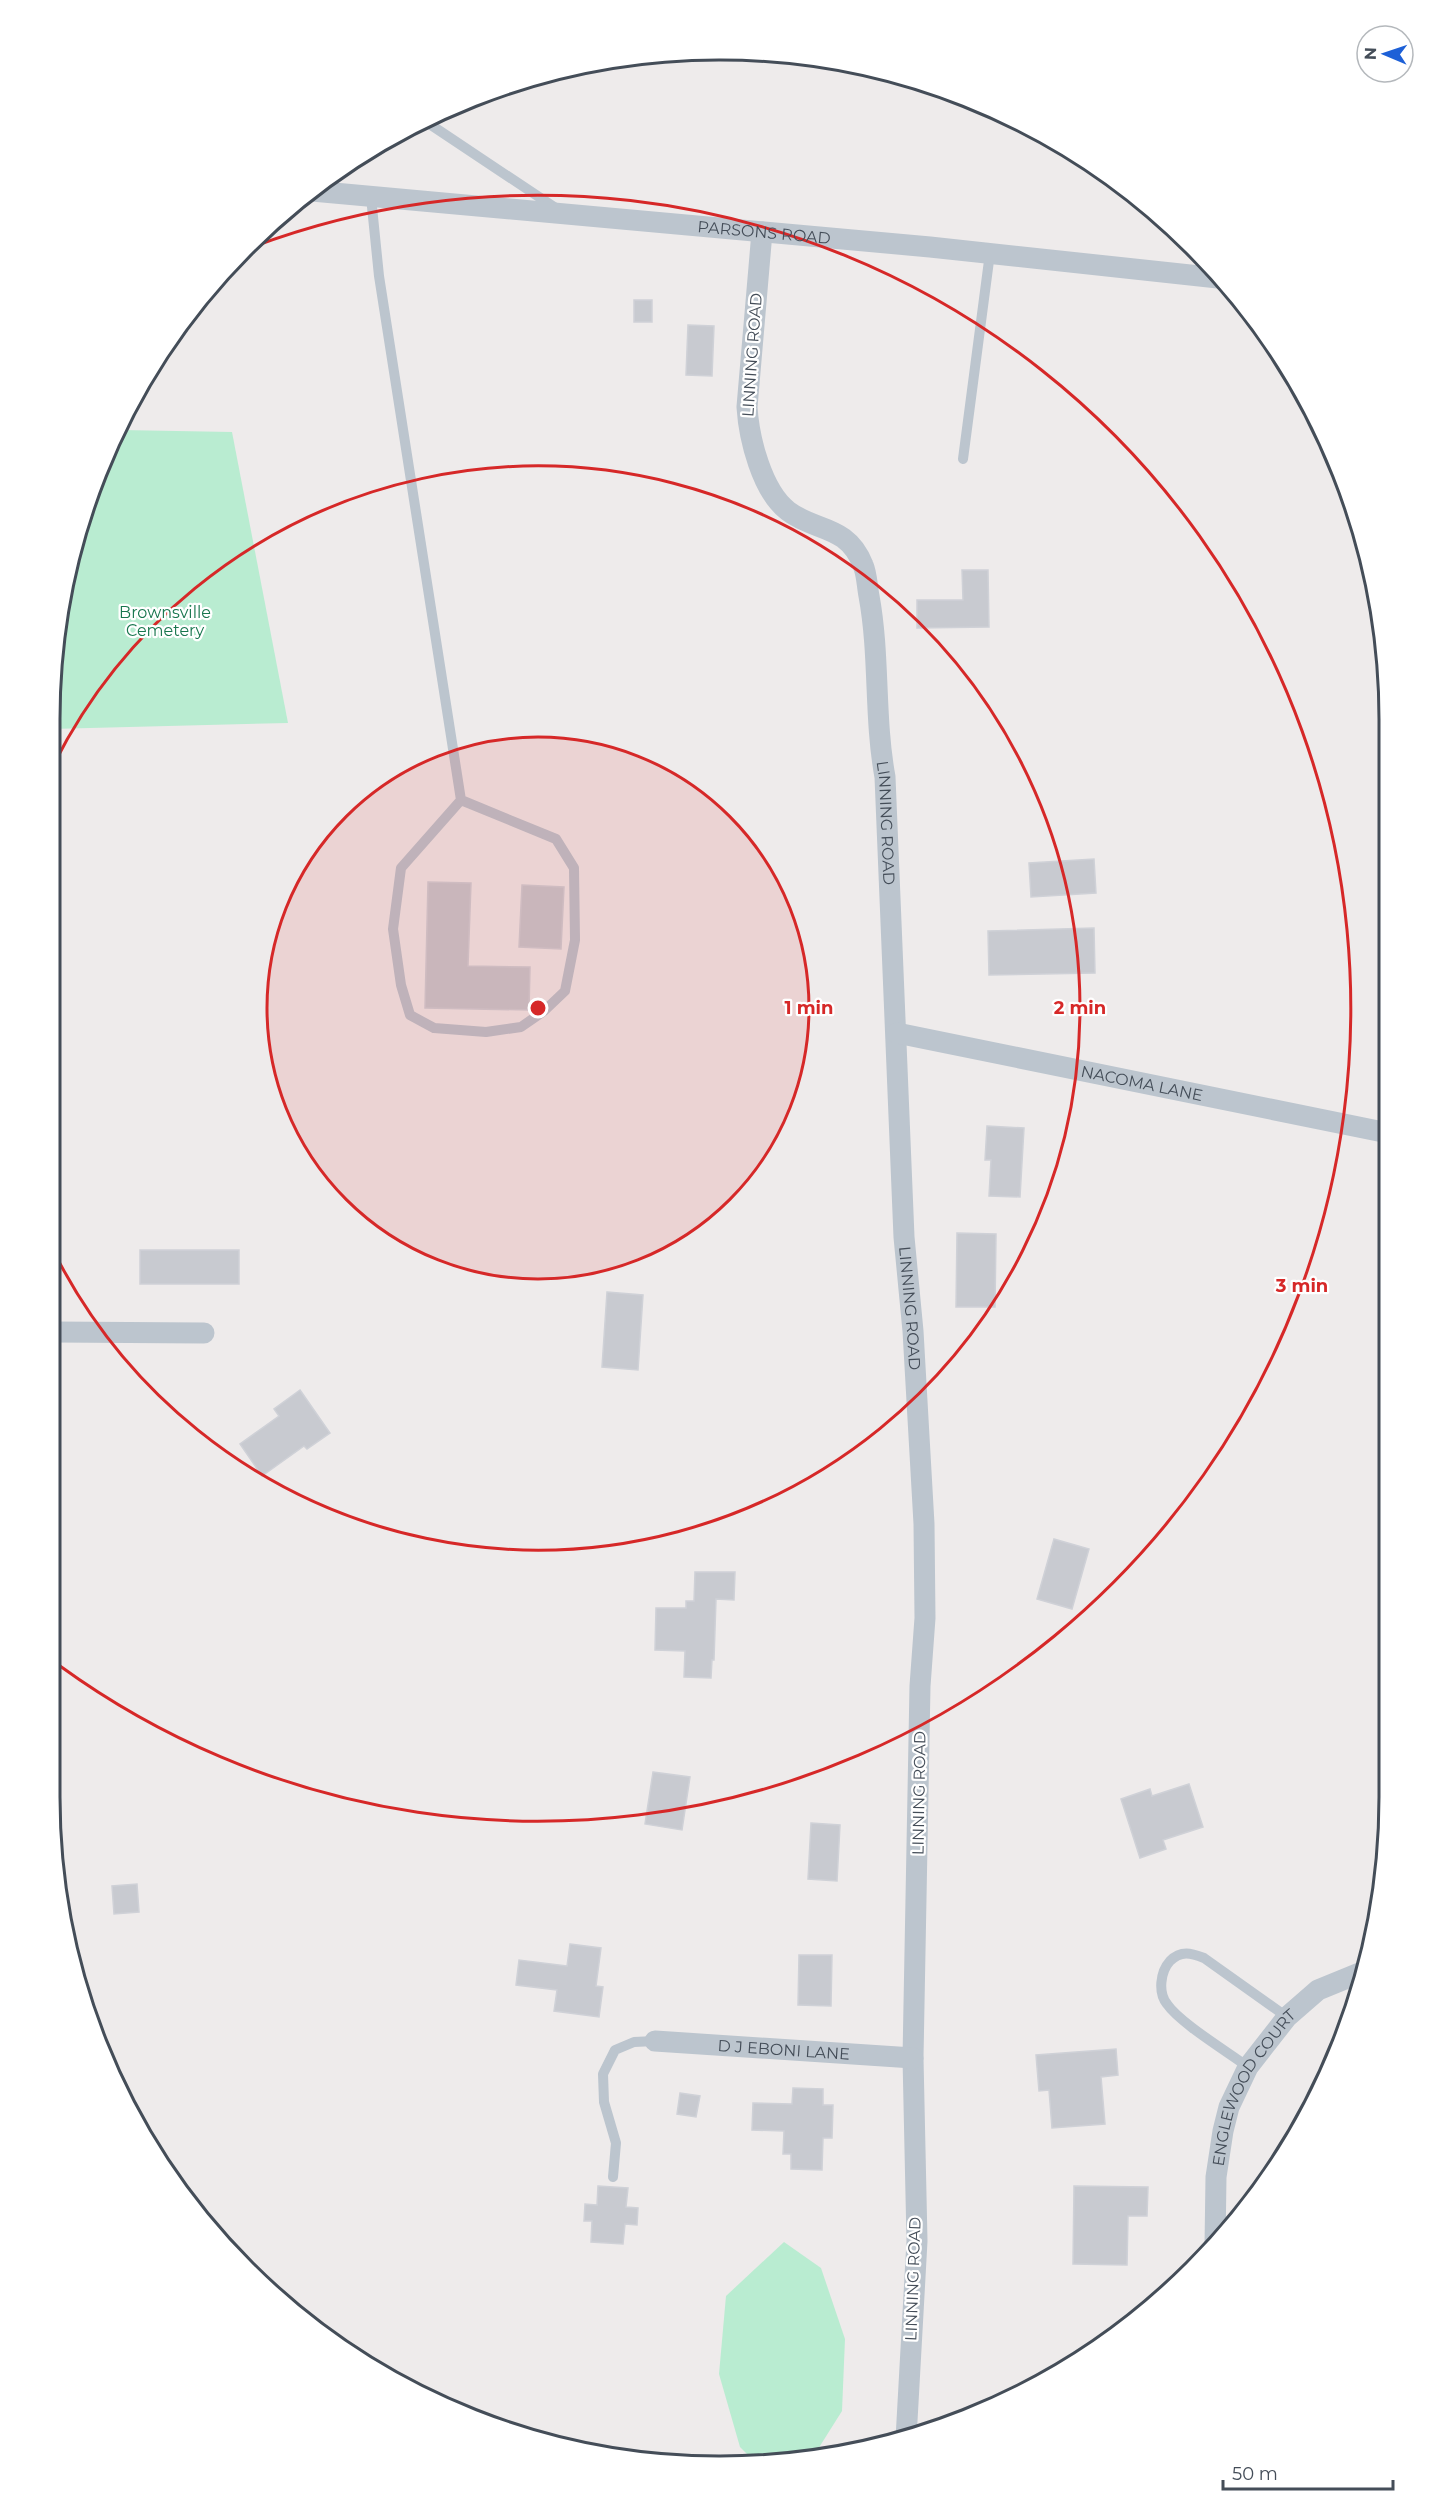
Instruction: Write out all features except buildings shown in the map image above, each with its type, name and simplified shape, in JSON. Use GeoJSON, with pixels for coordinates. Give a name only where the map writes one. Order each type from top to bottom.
{"type":"FeatureCollection","features":[{"type":"Feature","properties":{"kind":"street","name":"PARSONS ROAD"},"geometry":{"type":"LineString","coordinates":[[323,192],[990,253],[1208,277]]}},
{"type":"Feature","properties":{"kind":"street","name":"LINNING ROAD"},"geometry":{"type":"LineString","coordinates":[[762,232],[747,407],[754,451],[763,476],[786,510],[837,534],[855,549],[864,566],[875,636],[880,750],[885,777],[904,1237],[913,1331],[924,1524],[926,1618],[920,1686],[913,2058],[916,2241],[907,2429]]}},
{"type":"Feature","properties":{"kind":"street","name":"NACOMA LANE"},"geometry":{"type":"LineString","coordinates":[[897,1033],[1379,1131]]}},
{"type":"Feature","properties":{"kind":"street"},"geometry":{"type":"LineString","coordinates":[[60,1332],[204,1333]]}},
{"type":"Feature","properties":{"kind":"street","name":"ENGLEWOOD COURT"},"geometry":{"type":"LineString","coordinates":[[1215,2231],[1216,2177],[1223,2131],[1229,2107],[1248,2067],[1287,2018],[1318,1990],[1354,1975]]}},
{"type":"Feature","properties":{"kind":"street","name":"D J EBONI LANE"},"geometry":{"type":"LineString","coordinates":[[655,2041],[913,2058]]}},
{"type":"Feature","properties":{"kind":"lane"},"geometry":{"type":"LineString","coordinates":[[432,126],[565,214]]}},
{"type":"Feature","properties":{"kind":"lane"},"geometry":{"type":"LineString","coordinates":[[371,197],[379,276],[461,800]]}},
{"type":"Feature","properties":{"kind":"lane"},"geometry":{"type":"LineString","coordinates":[[963,459],[990,253]]}},
{"type":"Feature","properties":{"kind":"lane"},"geometry":{"type":"LineString","coordinates":[[461,800],[556,840],[574,868],[575,940],[565,991],[544,1011],[521,1027],[486,1032],[434,1028],[410,1015],[400,985],[393,929],[401,868],[461,800]]}},
{"type":"Feature","properties":{"kind":"lane"},"geometry":{"type":"LineString","coordinates":[[1248,2067],[1166,2004],[1161,1982],[1164,1970],[1170,1961],[1182,1953],[1204,1958],[1287,2018]]}},
{"type":"Feature","properties":{"kind":"lane"},"geometry":{"type":"LineString","coordinates":[[613,2177],[616,2143],[604,2103],[603,2074],[615,2050],[634,2042],[655,2041]]}},
{"type":"Feature","properties":{"kind":"green space","name":"Brownsville Cemetery"},"geometry":{"type":"Polygon","coordinates":[[[127,430],[232,432],[288,723],[60,729],[61,676],[66,633],[82,549],[110,467],[127,430]]]}},
{"type":"Feature","properties":{"kind":"green space"},"geometry":{"type":"Polygon","coordinates":[[[784,2242],[821,2268],[845,2339],[842,2411],[819,2448],[748,2455],[740,2447],[719,2374],[726,2296],[784,2242]]]}}]}
